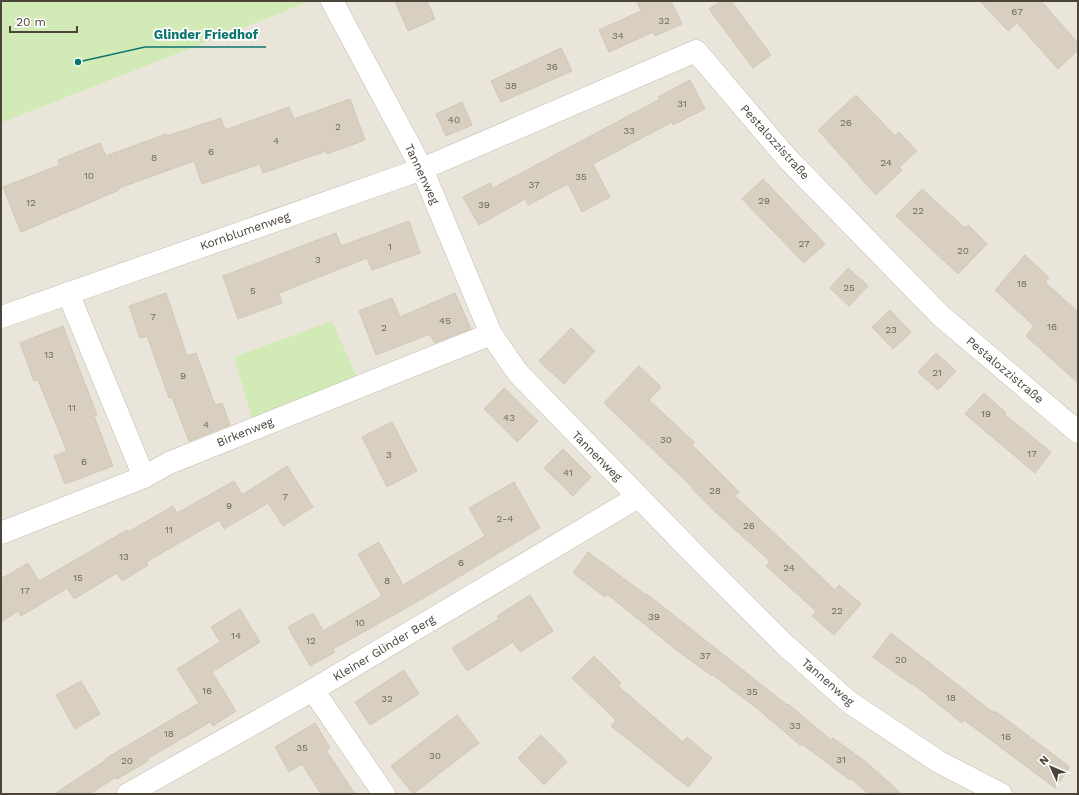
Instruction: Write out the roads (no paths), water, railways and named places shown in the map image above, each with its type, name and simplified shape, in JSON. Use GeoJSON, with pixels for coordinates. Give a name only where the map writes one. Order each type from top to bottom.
{"type":"FeatureCollection","features":[{"type":"Feature","properties":{"kind":"street","name":"Tannenweg"},"geometry":{"type":"LineString","coordinates":[[332,1],[422,169],[491,334],[518,373],[638,497],[784,644],[849,702],[939,762],[1001,794]]}},
{"type":"Feature","properties":{"kind":"street","name":"Pestalozzistraße"},"geometry":{"type":"LineString","coordinates":[[422,169],[696,51],[787,158],[941,316],[1078,432]]}},
{"type":"Feature","properties":{"kind":"street","name":"Kornblumenweg"},"geometry":{"type":"LineString","coordinates":[[1,317],[422,169]]}},
{"type":"Feature","properties":{"kind":"street"},"geometry":{"type":"LineString","coordinates":[[68,293],[144,477]]}},
{"type":"Feature","properties":{"kind":"street","name":"Birkenweg"},"geometry":{"type":"LineString","coordinates":[[1,533],[144,477],[169,463],[491,334]]}},
{"type":"Feature","properties":{"kind":"street","name":"Kleiner Glinder Berg"},"geometry":{"type":"LineString","coordinates":[[128,794],[313,690],[638,497]]}},
{"type":"Feature","properties":{"kind":"street"},"geometry":{"type":"LineString","coordinates":[[313,690],[384,794]]}},
{"type":"Feature","properties":{"kind":"place","name":"Glinder Friedhof"},"geometry":{"type":"Point","coordinates":[78,62]}}]}
